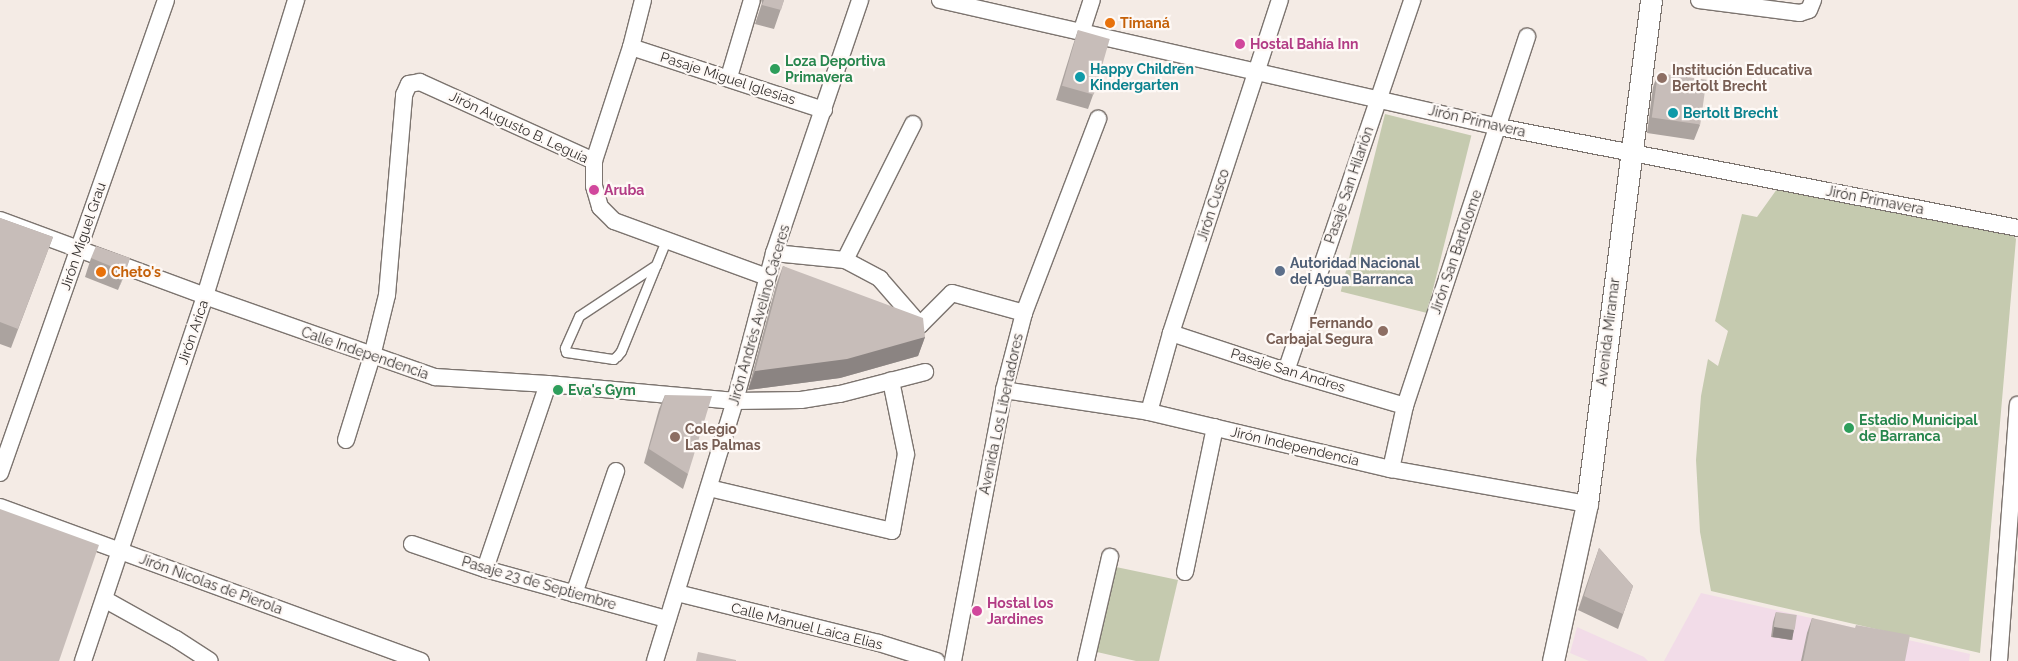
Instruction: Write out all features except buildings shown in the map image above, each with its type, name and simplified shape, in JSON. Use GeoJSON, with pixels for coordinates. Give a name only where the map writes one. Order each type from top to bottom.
{"type":"FeatureCollection","features":[{"type":"Feature","properties":{"kind":"street","name":"Jirón Miguel Grau"},"geometry":{"type":"LineString","coordinates":[[0,473],[166,0]]}},
{"type":"Feature","properties":{"kind":"street","name":"Jirón Arica"},"geometry":{"type":"LineString","coordinates":[[83,661],[206,296],[296,0]]}},
{"type":"Feature","properties":{"kind":"street"},"geometry":{"type":"LineString","coordinates":[[594,161],[631,47],[642,0]]}},
{"type":"Feature","properties":{"kind":"street"},"geometry":{"type":"LineString","coordinates":[[729,78],[752,0]]}},
{"type":"Feature","properties":{"kind":"street","name":"Jirón Andrés Avelino Cáceres"},"geometry":{"type":"LineString","coordinates":[[655,661],[735,401],[774,253],[860,0]]}},
{"type":"Feature","properties":{"kind":"street","name":"Jirón Primavera"},"geometry":{"type":"LineString","coordinates":[[940,0],[1498,127],[2018,228]]}},
{"type":"Feature","properties":{"kind":"street"},"geometry":{"type":"LineString","coordinates":[[1082,33],[1092,0]]}},
{"type":"Feature","properties":{"kind":"street","name":"Jirón Cusco"},"geometry":{"type":"LineString","coordinates":[[1149,412],[1172,333],[1280,0]]}},
{"type":"Feature","properties":{"kind":"street","name":"Pasaje San Hilarión"},"geometry":{"type":"LineString","coordinates":[[1286,370],[1412,0]]}},
{"type":"Feature","properties":{"kind":"street","name":"Avenida Miramar"},"geometry":{"type":"LineString","coordinates":[[1553,661],[1586,504],[1651,0]]}},
{"type":"Feature","properties":{"kind":"street"},"geometry":{"type":"LineString","coordinates":[[1699,0],[1761,5],[1800,13],[1809,10],[1814,0]]}},
{"type":"Feature","properties":{"kind":"street","name":"Jirón San Bartolome"},"geometry":{"type":"LineString","coordinates":[[1391,469],[1405,406],[1527,37]]}},
{"type":"Feature","properties":{"kind":"street","name":"Pasaje Miguel Iglesias"},"geometry":{"type":"LineString","coordinates":[[631,47],[824,110]]}},
{"type":"Feature","properties":{"kind":"street","name":"Jirón Augusto B. Leguía"},"geometry":{"type":"LineString","coordinates":[[372,356],[387,295],[404,95],[408,84],[420,82],[594,161],[594,186],[600,207],[614,221],[767,277]]}},
{"type":"Feature","properties":{"kind":"street","name":"Avenida Los Libertadores"},"geometry":{"type":"LineString","coordinates":[[953,661],[1004,390],[1024,313],[1098,119]]}},
{"type":"Feature","properties":{"kind":"street"},"geometry":{"type":"LineString","coordinates":[[845,260],[913,124]]}},
{"type":"Feature","properties":{"kind":"street","name":"Calle Independencia"},"geometry":{"type":"LineString","coordinates":[[0,220],[372,356],[435,377],[548,384],[735,401],[801,400],[840,394],[925,372]]}},
{"type":"Feature","properties":{"kind":"street"},"geometry":{"type":"LineString","coordinates":[[774,253],[845,260],[880,279],[920,325],[952,293],[1024,313]]}},
{"type":"Feature","properties":{"kind":"street","name":"Pasaje San Andres"},"geometry":{"type":"LineString","coordinates":[[1172,333],[1405,406]]}},
{"type":"Feature","properties":{"kind":"street"},"geometry":{"type":"LineString","coordinates":[[346,440],[372,356]]}},
{"type":"Feature","properties":{"kind":"street"},"geometry":{"type":"LineString","coordinates":[[709,488],[892,531],[906,454],[892,381]]}},
{"type":"Feature","properties":{"kind":"street"},"geometry":{"type":"LineString","coordinates":[[485,569],[548,384]]}},
{"type":"Feature","properties":{"kind":"street","name":"Jirón Independencia"},"geometry":{"type":"LineString","coordinates":[[1004,390],[1149,412],[1391,469],[1586,504]]}},
{"type":"Feature","properties":{"kind":"street"},"geometry":{"type":"LineString","coordinates":[[1999,661],[2018,405]]}},
{"type":"Feature","properties":{"kind":"street"},"geometry":{"type":"LineString","coordinates":[[1185,572],[1215,427]]}},
{"type":"Feature","properties":{"kind":"street"},"geometry":{"type":"LineString","coordinates":[[574,594],[616,471]]}},
{"type":"Feature","properties":{"kind":"street","name":"Jirón Nicolas de Pierola"},"geometry":{"type":"LineString","coordinates":[[0,508],[421,661]]}},
{"type":"Feature","properties":{"kind":"street","name":"Pasaje 23 de Septiembre"},"geometry":{"type":"LineString","coordinates":[[412,544],[485,569],[667,619]]}},
{"type":"Feature","properties":{"kind":"street"},"geometry":{"type":"LineString","coordinates":[[1086,661],[1110,557]]}},
{"type":"Feature","properties":{"kind":"street","name":"Calle Manuel Laica Elias"},"geometry":{"type":"LineString","coordinates":[[677,594],[879,643],[936,661]]}},
{"type":"Feature","properties":{"kind":"street"},"geometry":{"type":"LineString","coordinates":[[104,599],[176,639],[210,661]]}},
{"type":"Feature","properties":{"kind":"lane"},"geometry":{"type":"LineString","coordinates":[[656,265],[579,316],[565,348],[566,352],[613,359],[617,356],[656,265],[666,240]]}},
{"type":"Feature","properties":{"kind":"shaded area"},"geometry":{"type":"Polygon","coordinates":[[[1701,593],[1970,654],[1969,661],[1664,661],[1701,593]]]}},
{"type":"Feature","properties":{"kind":"shaded area"},"geometry":{"type":"Polygon","coordinates":[[[1577,627],[1644,657],[1648,661],[1589,661],[1570,653],[1577,627]]]}},
{"type":"Feature","properties":{"kind":"green space"},"geometry":{"type":"Polygon","coordinates":[[[1385,114],[1471,136],[1427,313],[1341,292],[1385,114]]]}},
{"type":"Feature","properties":{"kind":"green space","name":"Estadio Municipal de Barranca"},"geometry":{"type":"Polygon","coordinates":[[[1777,189],[2006,227],[2016,239],[1980,653],[1711,591],[1700,532],[1696,460],[1701,396],[1708,359],[1718,366],[1728,331],[1715,321],[1742,214],[1757,217],[1777,189]]]}},
{"type":"Feature","properties":{"kind":"green space"},"geometry":{"type":"Polygon","coordinates":[[[1116,567],[1178,580],[1159,661],[1136,661],[1097,652],[1116,567]]]}},
{"type":"Feature","properties":{"kind":"place","name":"Timaná"},"geometry":{"type":"Point","coordinates":[1110,23]}},
{"type":"Feature","properties":{"kind":"place","name":"Hostal Bahía Inn"},"geometry":{"type":"Point","coordinates":[1240,44]}},
{"type":"Feature","properties":{"kind":"place","name":"Loza Deportiva Primavera"},"geometry":{"type":"Point","coordinates":[775,69]}},
{"type":"Feature","properties":{"kind":"place","name":"Happy Children Kindergarten"},"geometry":{"type":"Point","coordinates":[1080,77]}},
{"type":"Feature","properties":{"kind":"place","name":"Institución Educativa Bertolt Brecht"},"geometry":{"type":"Point","coordinates":[1662,78]}},
{"type":"Feature","properties":{"kind":"place","name":"Bertolt Brecht"},"geometry":{"type":"Point","coordinates":[1673,113]}},
{"type":"Feature","properties":{"kind":"place","name":"Aruba"},"geometry":{"type":"Point","coordinates":[594,190]}},
{"type":"Feature","properties":{"kind":"place","name":"Autoridad Nacional del Agua Barranca"},"geometry":{"type":"Point","coordinates":[1280,271]}},
{"type":"Feature","properties":{"kind":"place","name":"Cheto's"},"geometry":{"type":"Point","coordinates":[101,272]}},
{"type":"Feature","properties":{"kind":"place","name":"Fernando Carbajal Segura"},"geometry":{"type":"Point","coordinates":[1383,331]}},
{"type":"Feature","properties":{"kind":"place","name":"Eva's Gym"},"geometry":{"type":"Point","coordinates":[558,390]}},
{"type":"Feature","properties":{"kind":"place","name":"Estadio Municipal de Barranca"},"geometry":{"type":"Point","coordinates":[1849,428]}},
{"type":"Feature","properties":{"kind":"place","name":"Colegio Las Palmas"},"geometry":{"type":"Point","coordinates":[675,437]}},
{"type":"Feature","properties":{"kind":"place","name":"Hostal los Jardines"},"geometry":{"type":"Point","coordinates":[977,611]}}]}
